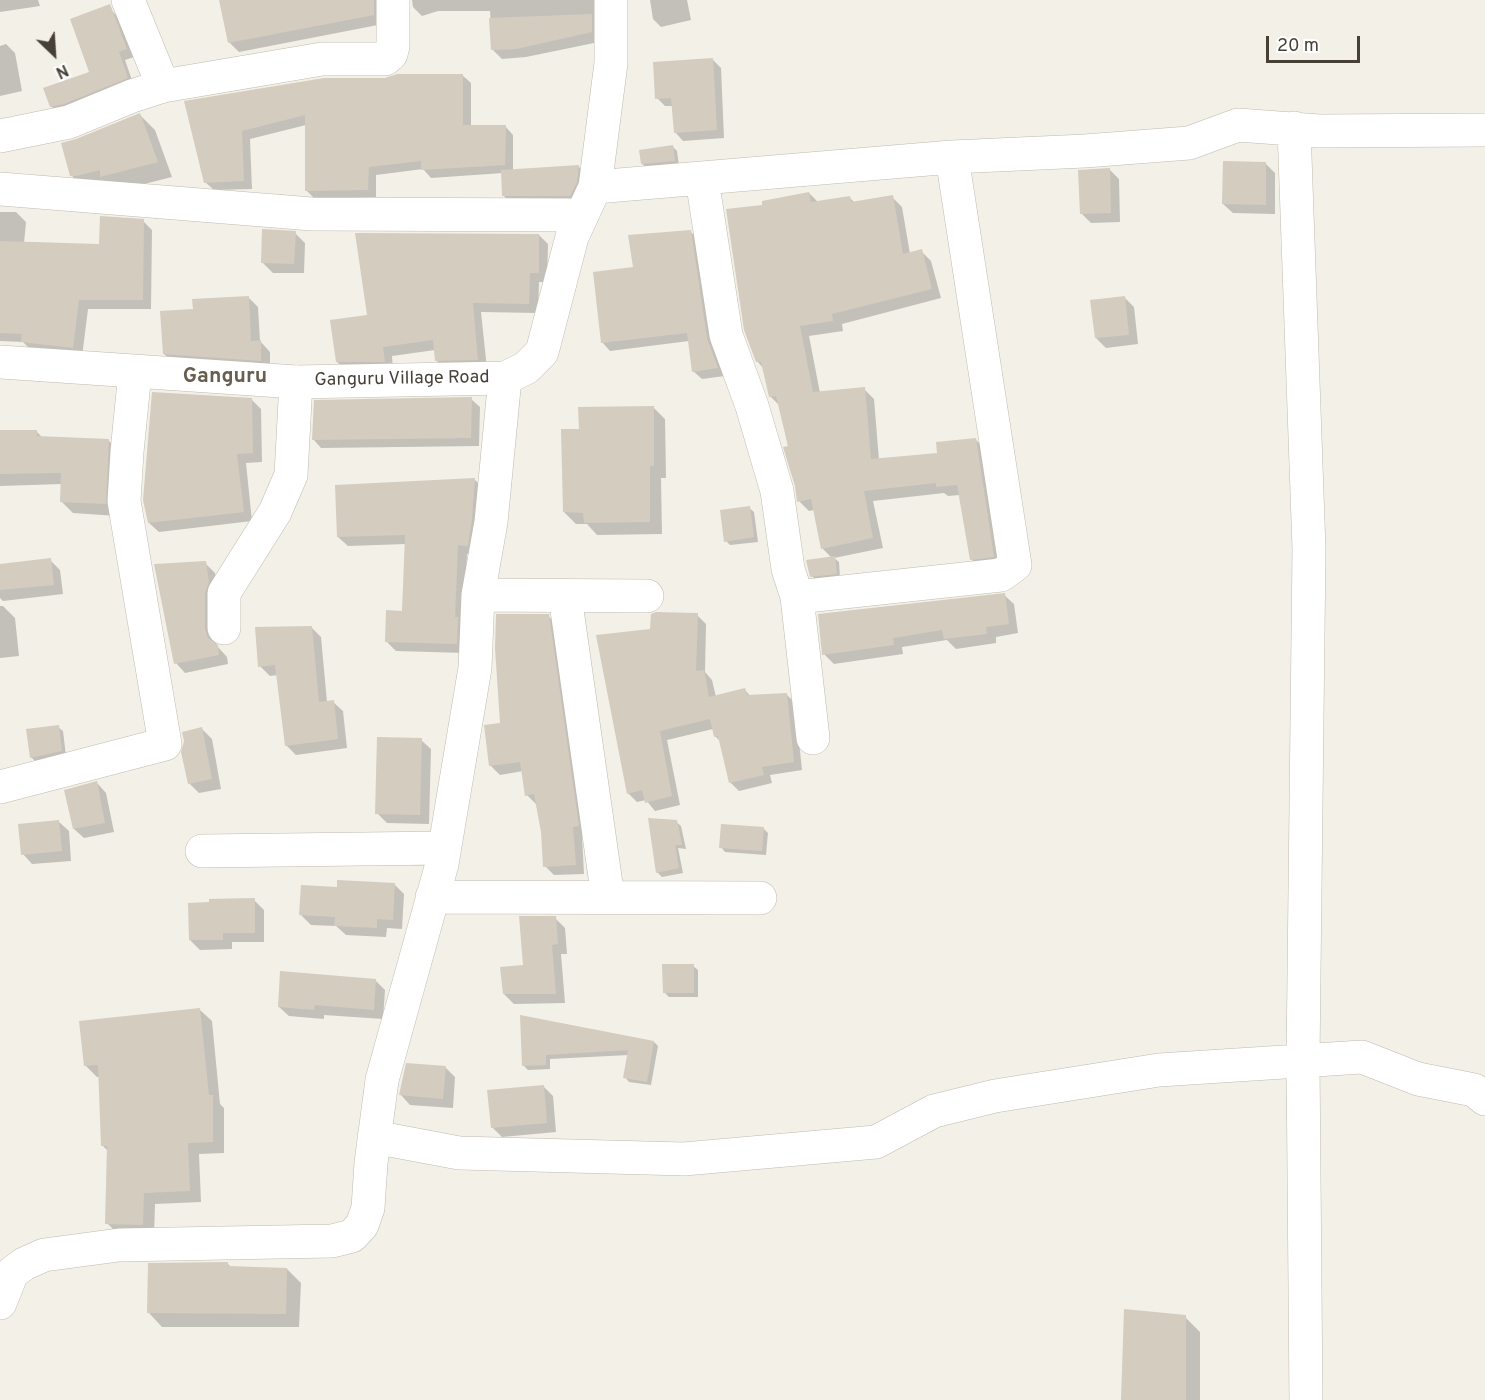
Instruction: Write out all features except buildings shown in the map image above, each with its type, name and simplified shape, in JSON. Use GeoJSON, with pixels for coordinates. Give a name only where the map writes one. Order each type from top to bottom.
{"type":"FeatureCollection","features":[{"type":"Feature","properties":{"kind":"street"},"geometry":{"type":"LineString","coordinates":[[128,0],[163,86]]}},
{"type":"Feature","properties":{"kind":"street"},"geometry":{"type":"LineString","coordinates":[[0,136],[69,122],[163,86],[322,58],[385,59],[391,54],[393,46],[393,0]]}},
{"type":"Feature","properties":{"kind":"street","name":"Ganguru Village Road"},"geometry":{"type":"LineString","coordinates":[[0,362],[296,382],[505,378],[526,368],[542,352],[572,237],[589,201],[610,63],[611,0]]}},
{"type":"Feature","properties":{"kind":"street"},"geometry":{"type":"LineString","coordinates":[[0,189],[312,214],[589,201],[702,179],[952,157],[1085,151],[1189,143],[1238,125],[1319,131],[1485,130]]}},
{"type":"Feature","properties":{"kind":"street"},"geometry":{"type":"LineString","coordinates":[[1294,128],[1309,549],[1303,1060],[1306,1400]]}},
{"type":"Feature","properties":{"kind":"street"},"geometry":{"type":"LineString","coordinates":[[797,597],[1000,575],[1015,565],[952,157]]}},
{"type":"Feature","properties":{"kind":"street"},"geometry":{"type":"LineString","coordinates":[[702,179],[726,335],[752,406],[777,491],[788,569],[797,597],[813,738]]}},
{"type":"Feature","properties":{"kind":"street"},"geometry":{"type":"LineString","coordinates":[[0,787],[165,744],[124,501],[126,452],[135,372]]}},
{"type":"Feature","properties":{"kind":"street"},"geometry":{"type":"LineString","coordinates":[[4,1283],[24,1264],[44,1255],[119,1245],[332,1241],[352,1236],[362,1225],[368,1208],[382,1080],[444,848],[475,668],[478,595],[491,522],[505,378]]}},
{"type":"Feature","properties":{"kind":"street"},"geometry":{"type":"LineString","coordinates":[[224,627],[224,593],[275,512],[291,476],[296,382]]}},
{"type":"Feature","properties":{"kind":"street"},"geometry":{"type":"LineString","coordinates":[[478,595],[647,596]]}},
{"type":"Feature","properties":{"kind":"street"},"geometry":{"type":"LineString","coordinates":[[565,596],[608,898]]}},
{"type":"Feature","properties":{"kind":"street"},"geometry":{"type":"LineString","coordinates":[[201,851],[444,848]]}},
{"type":"Feature","properties":{"kind":"street"},"geometry":{"type":"LineString","coordinates":[[432,897],[760,898]]}},
{"type":"Feature","properties":{"kind":"street"},"geometry":{"type":"LineString","coordinates":[[374,1137],[459,1153],[695,1158],[876,1142],[934,1111],[995,1096],[1159,1070],[1362,1057],[1418,1079],[1474,1090],[1485,1099]]}},
{"type":"Feature","properties":{"kind":"district","name":"Ganguru"},"geometry":{"type":"Point","coordinates":[225,378]}}]}
